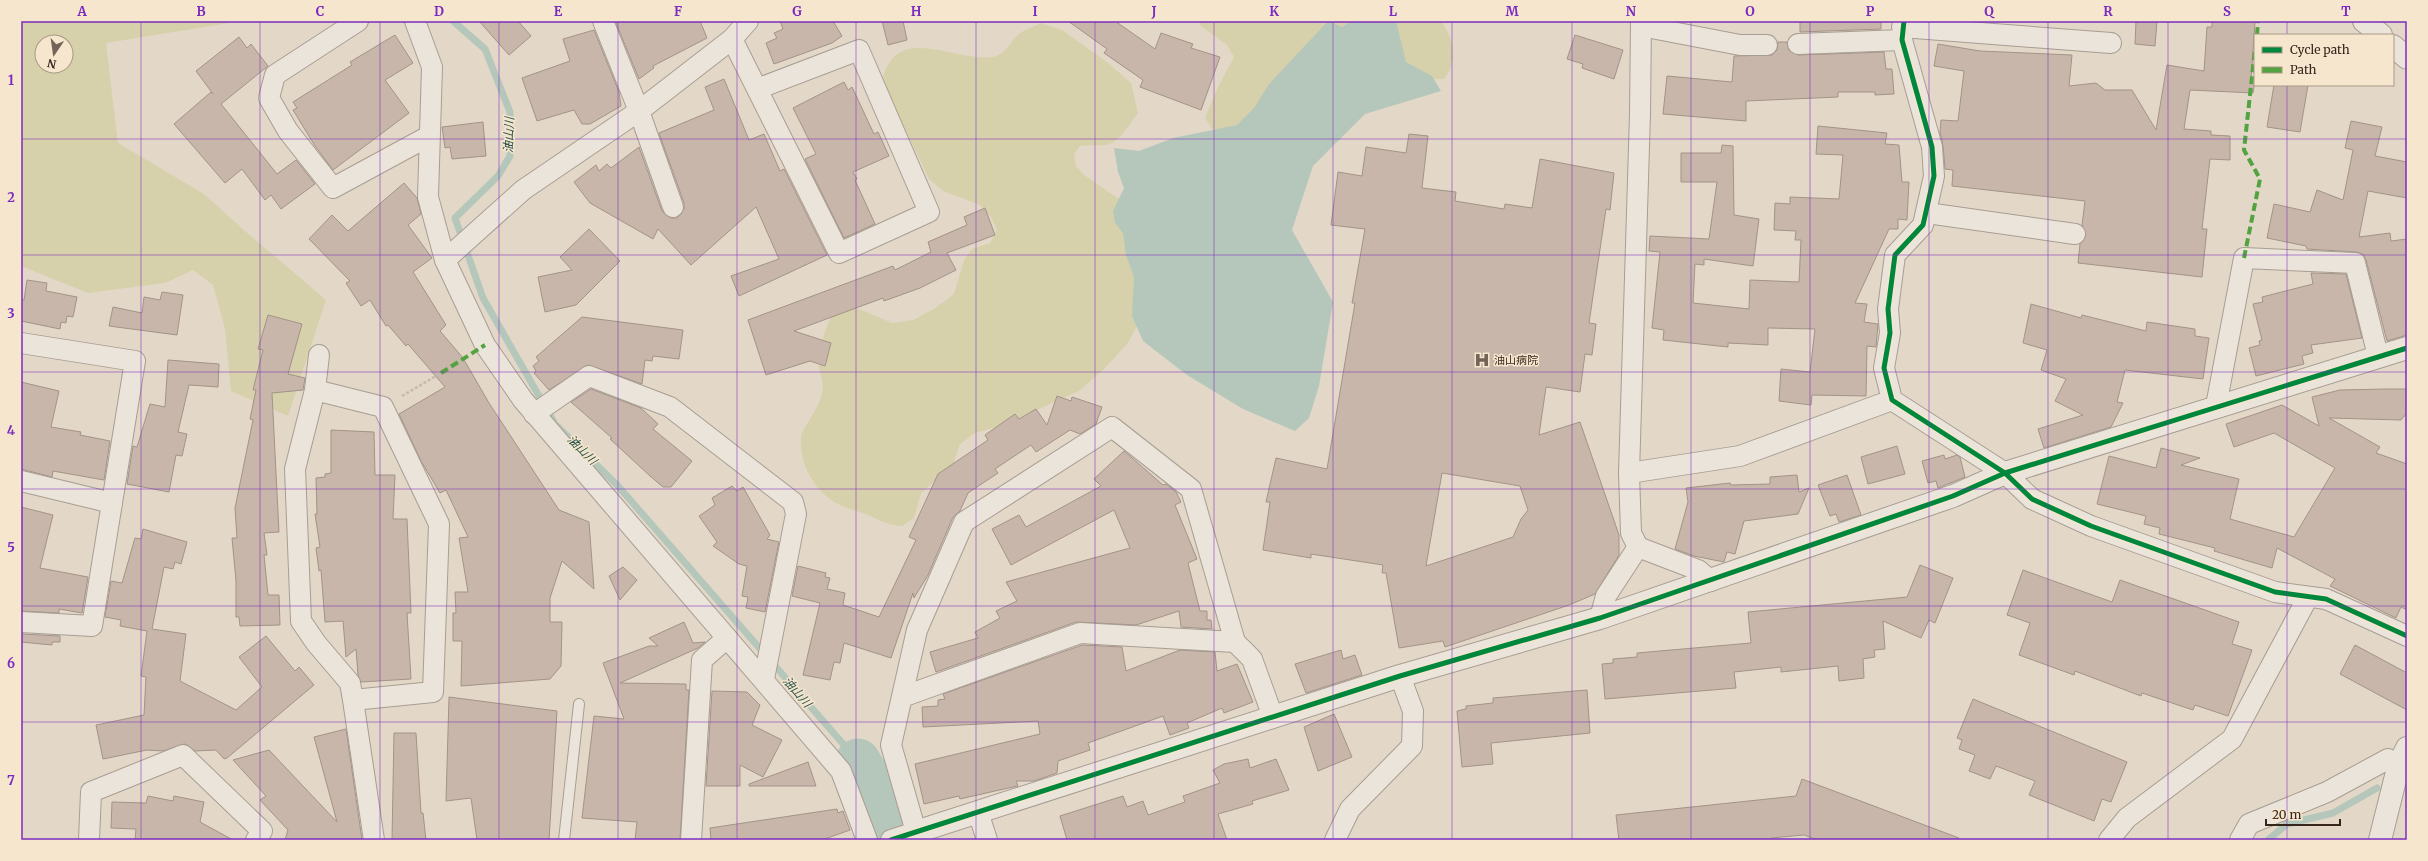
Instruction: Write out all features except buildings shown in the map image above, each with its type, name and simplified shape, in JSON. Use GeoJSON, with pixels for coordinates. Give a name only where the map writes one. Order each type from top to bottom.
{"type":"FeatureCollection","features":[{"type":"Feature","properties":{"kind":"street"},"geometry":{"type":"LineString","coordinates":[[358,21],[275,75],[269,98],[288,131],[333,188],[429,136]]}},
{"type":"Feature","properties":{"kind":"street"},"geometry":{"type":"LineString","coordinates":[[415,21],[432,67],[428,197],[445,260],[485,345],[534,414],[764,679],[841,771],[867,840]]}},
{"type":"Feature","properties":{"kind":"street"},"geometry":{"type":"LineString","coordinates":[[604,21],[639,111],[673,207]]}},
{"type":"Feature","properties":{"kind":"street"},"geometry":{"type":"LineString","coordinates":[[445,260],[523,190],[639,111],[732,39],[748,21]]}},
{"type":"Feature","properties":{"kind":"street"},"geometry":{"type":"LineString","coordinates":[[2364,21],[2380,34]]}},
{"type":"Feature","properties":{"kind":"street"},"geometry":{"type":"LineString","coordinates":[[1711,581],[1698,570],[1638,547],[1631,533],[1629,473],[1640,122],[1641,24],[1740,45],[1767,46]]}},
{"type":"Feature","properties":{"kind":"street"},"geometry":{"type":"LineString","coordinates":[[1903,29],[1932,147],[1934,176],[1927,213],[1923,225],[1895,255],[1888,309],[1890,333],[1884,368],[1892,400],[2005,473],[2032,499],[2091,526],[2275,592],[2326,599],[2407,636]]}},
{"type":"Feature","properties":{"kind":"street"},"geometry":{"type":"LineString","coordinates":[[1798,44],[1903,29],[2111,43]]}},
{"type":"Feature","properties":{"kind":"street"},"geometry":{"type":"LineString","coordinates":[[732,39],[839,254],[929,212],[859,50],[757,89]]}},
{"type":"Feature","properties":{"kind":"street"},"geometry":{"type":"LineString","coordinates":[[2394,47],[2407,58]]}},
{"type":"Feature","properties":{"kind":"street"},"geometry":{"type":"LineString","coordinates":[[1927,213],[2075,234]]}},
{"type":"Feature","properties":{"kind":"street"},"geometry":{"type":"LineString","coordinates":[[2216,406],[2244,258],[2355,263],[2378,356]]}},
{"type":"Feature","properties":{"kind":"street"},"geometry":{"type":"LineString","coordinates":[[21,343],[134,361],[92,626],[21,622]]}},
{"type":"Feature","properties":{"kind":"street"},"geometry":{"type":"LineString","coordinates":[[891,840],[1400,676],[1600,618],[1711,581],[1953,496],[2005,473],[2216,406],[2407,348]]}},
{"type":"Feature","properties":{"kind":"street"},"geometry":{"type":"LineString","coordinates":[[319,355],[315,390],[295,469],[301,621],[316,643],[350,683],[374,840]]}},
{"type":"Feature","properties":{"kind":"street"},"geometry":{"type":"LineString","coordinates":[[534,414],[553,402],[587,376],[670,407],[793,502],[796,514],[764,679]]}},
{"type":"Feature","properties":{"kind":"street"},"geometry":{"type":"LineString","coordinates":[[315,390],[383,407],[439,524],[433,692],[353,700]]}},
{"type":"Feature","properties":{"kind":"street"},"geometry":{"type":"LineString","coordinates":[[1629,473],[1740,456],[1892,400]]}},
{"type":"Feature","properties":{"kind":"street"},"geometry":{"type":"LineString","coordinates":[[916,832],[891,745],[917,630],[964,522],[1112,427],[1191,489],[1235,642],[1252,659],[1273,717]]}},
{"type":"Feature","properties":{"kind":"street"},"geometry":{"type":"LineString","coordinates":[[21,481],[112,503]]}},
{"type":"Feature","properties":{"kind":"street"},"geometry":{"type":"LineString","coordinates":[[1600,618],[1606,596],[1638,547]]}},
{"type":"Feature","properties":{"kind":"street"},"geometry":{"type":"LineString","coordinates":[[2109,840],[2127,818],[2232,739],[2308,597]]}},
{"type":"Feature","properties":{"kind":"street"},"geometry":{"type":"LineString","coordinates":[[902,697],[1080,633],[1235,642]]}},
{"type":"Feature","properties":{"kind":"street"},"geometry":{"type":"LineString","coordinates":[[691,840],[702,660],[727,638]]}},
{"type":"Feature","properties":{"kind":"street"},"geometry":{"type":"LineString","coordinates":[[1335,840],[1350,809],[1412,746],[1413,711],[1400,676]]}},
{"type":"Feature","properties":{"kind":"street"},"geometry":{"type":"LineString","coordinates":[[89,840],[90,792],[183,755],[262,831],[256,840]]}},
{"type":"Feature","properties":{"kind":"street"},"geometry":{"type":"LineString","coordinates":[[2240,840],[2249,824],[2327,792],[2388,759],[2403,756],[2380,840]]}},
{"type":"Feature","properties":{"kind":"street"},"geometry":{"type":"LineString","coordinates":[[978,812],[987,840]]}},
{"type":"Feature","properties":{"kind":"lane"},"geometry":{"type":"LineString","coordinates":[[564,840],[579,704]]}},
{"type":"Feature","properties":{"kind":"path"},"geometry":{"type":"LineString","coordinates":[[383,407],[441,373]]}},
{"type":"Feature","properties":{"kind":"shaded area"},"geometry":{"type":"Polygon","coordinates":[[[21,21],[241,21],[106,43],[118,143],[204,194],[326,300],[288,416],[231,391],[225,329],[213,285],[193,270],[165,283],[88,293],[21,266],[21,21]]]}},
{"type":"Feature","properties":{"kind":"shaded area"},"geometry":{"type":"Polygon","coordinates":[[[1198,21],[1361,21],[1276,101],[1220,140],[1205,118],[1218,87],[1234,57],[1227,45],[1201,26],[1198,21]]]}},
{"type":"Feature","properties":{"kind":"shaded area"},"geometry":{"type":"Polygon","coordinates":[[[1328,21],[1342,27],[1351,21],[1396,21],[1406,62],[1432,76],[1441,91],[1365,114],[1313,166],[1292,230],[1333,302],[1319,386],[1309,418],[1295,431],[1243,409],[1187,375],[1143,341],[1132,316],[1134,277],[1126,255],[1123,233],[1115,223],[1113,211],[1124,188],[1118,172],[1114,148],[1139,151],[1173,138],[1237,125],[1254,108],[1269,84],[1328,21]]]}},
{"type":"Feature","properties":{"kind":"shaded area"},"geometry":{"type":"Polygon","coordinates":[[[1382,21],[1441,21],[1449,35],[1453,50],[1452,65],[1444,79],[1409,80],[1382,21]]]}},
{"type":"Feature","properties":{"kind":"shaded area"},"geometry":{"type":"Polygon","coordinates":[[[1041,23],[1062,30],[1107,62],[1131,83],[1138,113],[1124,132],[1110,144],[1080,146],[1074,154],[1076,166],[1084,175],[1125,203],[1141,318],[1128,343],[1104,369],[1079,391],[1000,426],[975,433],[960,444],[953,465],[921,493],[914,518],[902,526],[887,523],[831,500],[816,486],[806,468],[801,448],[801,438],[802,433],[822,396],[823,383],[819,361],[826,329],[831,317],[848,309],[859,309],[892,323],[913,320],[934,309],[954,294],[964,260],[972,249],[990,243],[997,230],[991,217],[980,205],[943,191],[929,179],[882,81],[889,63],[900,53],[913,48],[928,48],[977,57],[992,57],[1004,52],[1019,34],[1041,23]]]}},
{"type":"Feature","properties":{"kind":"waterway","name":"油山川"},"geometry":{"type":"LineString","coordinates":[[453,21],[485,49],[510,112],[510,156],[498,176],[455,218],[483,298],[555,424],[618,486],[858,761]]}},
{"type":"Feature","properties":{"kind":"waterway","name":"油山川"},"geometry":{"type":"LineString","coordinates":[[858,761],[882,801],[899,840]]}},
{"type":"Feature","properties":{"kind":"waterway"},"geometry":{"type":"LineString","coordinates":[[2268,840],[2287,824],[2333,813],[2377,788]]}},
{"type":"Feature","properties":{"kind":"marked path"},"geometry":{"type":"LineString","coordinates":[[2257,34],[2258,21]]}},
{"type":"Feature","properties":{"kind":"marked path"},"geometry":{"type":"LineString","coordinates":[[2244,258],[2260,179],[2244,150],[2254,58]]}},
{"type":"Feature","properties":{"kind":"marked path"},"geometry":{"type":"LineString","coordinates":[[441,373],[485,345]]}},
{"type":"Feature","properties":{"kind":"cycle path"},"geometry":{"type":"LineString","coordinates":[[1904,21],[1902,40],[1932,147],[1934,176],[1923,225],[1895,255],[1888,309],[1890,333],[1884,368],[1892,400],[2005,473],[2032,499],[2091,526],[2275,592],[2326,599],[2407,636]]}},
{"type":"Feature","properties":{"kind":"cycle path"},"geometry":{"type":"LineString","coordinates":[[891,840],[1400,676],[1600,618],[1953,496],[2005,473],[2407,348]]}},
{"type":"Feature","properties":{"kind":"place","name":"油山病院"},"geometry":{"type":"Point","coordinates":[1482,360]}}]}
